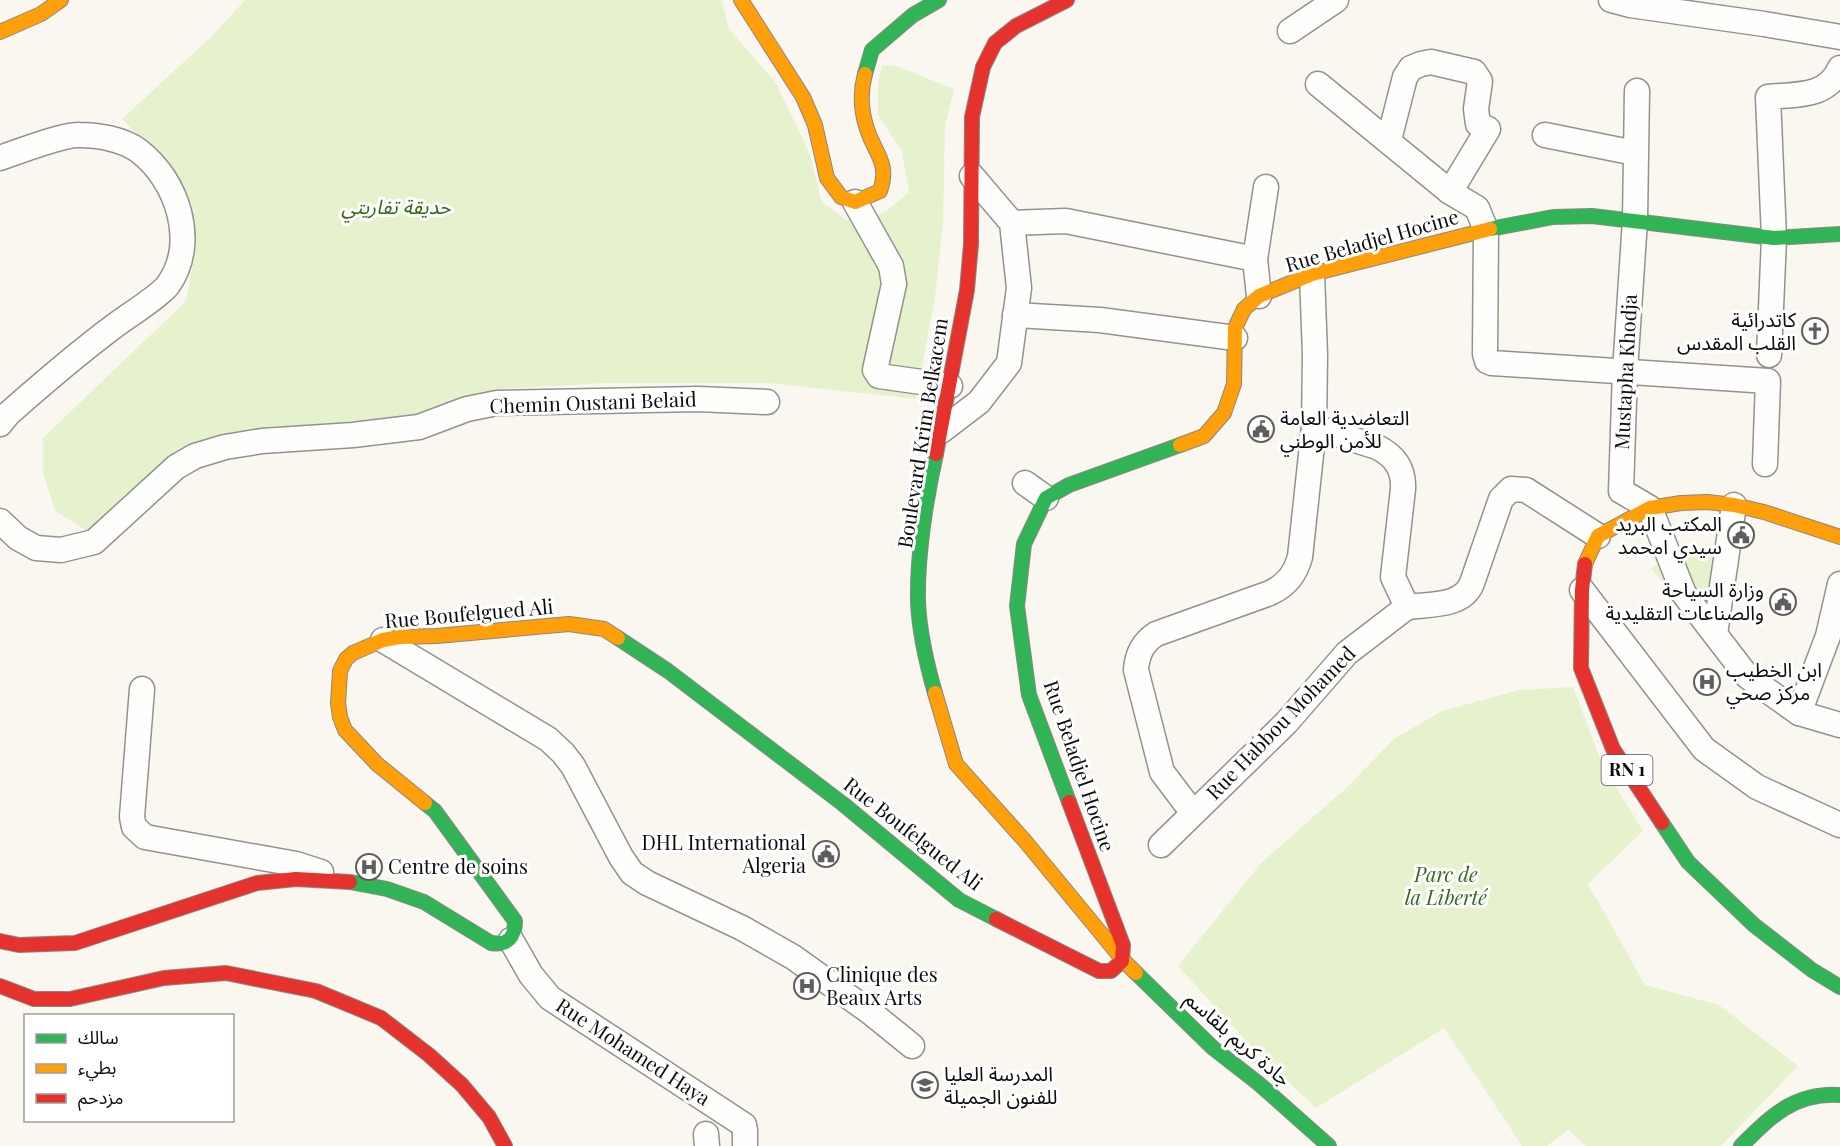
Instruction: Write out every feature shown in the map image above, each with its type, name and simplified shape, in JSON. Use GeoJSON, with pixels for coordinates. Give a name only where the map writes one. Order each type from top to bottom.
{"type":"FeatureCollection","features":[{"type":"Feature","properties":{"kind":"street"},"geometry":{"type":"LineString","coordinates":[[0,32],[41,14],[61,0]]}},
{"type":"Feature","properties":{"kind":"street"},"geometry":{"type":"LineString","coordinates":[[741,0],[803,97],[815,125],[827,178],[841,197],[855,202],[891,266],[894,284],[875,370],[879,376],[950,386]]}},
{"type":"Feature","properties":{"kind":"street"},"geometry":{"type":"LineString","coordinates":[[855,202],[880,191],[884,180],[883,162],[867,129],[860,90],[872,50],[914,15],[939,0]]}},
{"type":"Feature","properties":{"kind":"street","name":"Boulevard Krim Belkacem"},"geometry":{"type":"LineString","coordinates":[[1066,0],[1005,33],[988,54],[983,67],[972,117],[971,244],[967,285],[950,386],[933,467],[918,602],[928,668],[956,764],[1025,841],[1123,960]]}},
{"type":"Feature","properties":{"kind":"street"},"geometry":{"type":"LineString","coordinates":[[1290,31],[1336,0]]}},
{"type":"Feature","properties":{"kind":"street"},"geometry":{"type":"LineString","coordinates":[[1623,2],[1840,37]]}},
{"type":"Feature","properties":{"kind":"street"},"geometry":{"type":"LineString","coordinates":[[1389,140],[1405,77],[1411,68],[1421,63],[1431,62],[1474,72],[1480,81],[1476,109],[1479,124],[1488,129],[1450,192]]}},
{"type":"Feature","properties":{"kind":"street"},"geometry":{"type":"LineString","coordinates":[[1769,355],[1774,238],[1768,97],[1815,92],[1827,87],[1835,79],[1840,68]]}},
{"type":"Feature","properties":{"kind":"street"},"geometry":{"type":"LineString","coordinates":[[1318,84],[1450,192],[1477,208],[1486,230],[1485,354],[1487,361],[1768,381],[1765,464]]}},
{"type":"Feature","properties":{"kind":"street","name":"Mustapha Khodja"},"geometry":{"type":"LineString","coordinates":[[1637,91],[1635,220],[1624,371],[1621,491],[1650,508]]}},
{"type":"Feature","properties":{"kind":"street"},"geometry":{"type":"LineString","coordinates":[[0,158],[75,135],[117,140],[139,150],[161,174],[176,199],[182,246],[177,267],[166,287],[81,352],[0,423]]}},
{"type":"Feature","properties":{"kind":"street"},"geometry":{"type":"LineString","coordinates":[[1545,135],[1635,153]]}},
{"type":"Feature","properties":{"kind":"street"},"geometry":{"type":"LineString","coordinates":[[941,431],[979,402],[1009,363],[1016,315],[1019,288],[1012,223],[972,176]]}},
{"type":"Feature","properties":{"kind":"street"},"geometry":{"type":"LineString","coordinates":[[1259,296],[1255,259],[1266,187]]}},
{"type":"Feature","properties":{"kind":"street","name":"Rue Beladjel Hocine"},"geometry":{"type":"LineString","coordinates":[[1123,960],[1125,955],[1123,945],[1029,695],[1017,606],[1024,544],[1046,498],[1069,485],[1204,436],[1224,413],[1230,399],[1233,384],[1235,328],[1244,309],[1259,296],[1312,274],[1486,230],[1553,217],[1592,216],[1635,220],[1774,238],[1840,234]]}},
{"type":"Feature","properties":{"kind":"street"},"geometry":{"type":"LineString","coordinates":[[1012,223],[1066,221],[1255,259]]}},
{"type":"Feature","properties":{"kind":"street"},"geometry":{"type":"LineString","coordinates":[[1193,813],[1162,771],[1136,670],[1139,653],[1149,639],[1156,634],[1270,593],[1279,589],[1293,575],[1300,556],[1314,427],[1315,356],[1312,274]]}},
{"type":"Feature","properties":{"kind":"street"},"geometry":{"type":"LineString","coordinates":[[1016,315],[1100,320],[1235,338]]}},
{"type":"Feature","properties":{"kind":"street","name":"Chemin Oustani Belaid"},"geometry":{"type":"LineString","coordinates":[[0,521],[18,538],[36,548],[61,550],[94,542],[176,467],[195,456],[225,447],[262,441],[353,435],[419,427],[467,409],[497,403],[698,399],[767,402]]}},
{"type":"Feature","properties":{"kind":"street"},"geometry":{"type":"LineString","coordinates":[[1314,427],[1386,451],[1402,471],[1403,489],[1393,577],[1407,607],[1453,601],[1467,593],[1500,499],[1511,489],[1526,490],[1598,536],[1650,508],[1680,503],[1707,502],[1764,512],[1840,537]]}},
{"type":"Feature","properties":{"kind":"street"},"geometry":{"type":"LineString","coordinates":[[1025,483],[1046,498]]}},
{"type":"Feature","properties":{"kind":"street"},"geometry":{"type":"LineString","coordinates":[[1715,634],[1734,505]]}},
{"type":"Feature","properties":{"kind":"street"},"geometry":{"type":"LineString","coordinates":[[1650,508],[1683,594],[1747,676],[1798,713],[1840,725]]}},
{"type":"Feature","properties":{"kind":"street","name":"RN 1"},"geometry":{"type":"LineString","coordinates":[[1598,536],[1585,563],[1582,590],[1581,668],[1613,749],[1688,862],[1754,925],[1812,970],[1840,987]]}},
{"type":"Feature","properties":{"kind":"street"},"geometry":{"type":"LineString","coordinates":[[1798,713],[1828,636],[1840,584]]}},
{"type":"Feature","properties":{"kind":"street"},"geometry":{"type":"LineString","coordinates":[[1582,590],[1704,748],[1757,787],[1840,825]]}},
{"type":"Feature","properties":{"kind":"street","name":"Rue Habbou Mohamed"},"geometry":{"type":"LineString","coordinates":[[1161,845],[1286,723],[1347,653],[1407,607]]}},
{"type":"Feature","properties":{"kind":"street","name":"Rue Boufelgued Ali"},"geometry":{"type":"LineString","coordinates":[[511,940],[516,929],[515,921],[435,811],[377,764],[345,730],[338,703],[342,666],[353,652],[383,640],[400,637],[437,636],[569,624],[604,628],[668,671],[834,797],[959,900],[1100,971],[1114,970],[1123,960]]}},
{"type":"Feature","properties":{"kind":"street"},"geometry":{"type":"LineString","coordinates":[[383,640],[548,739],[563,753],[573,766],[621,857],[632,873],[647,883],[742,928],[793,957],[870,1012],[912,1046]]}},
{"type":"Feature","properties":{"kind":"street"},"geometry":{"type":"LineString","coordinates":[[142,689],[132,818],[134,827],[145,837],[296,864],[423,901],[491,942],[503,944],[511,940]]}},
{"type":"Feature","properties":{"kind":"street"},"geometry":{"type":"LineString","coordinates":[[0,941],[19,945],[75,942],[257,883],[278,879],[301,878],[375,887]]}},
{"type":"Feature","properties":{"kind":"street","name":"Rue Mohamed Haya"},"geometry":{"type":"LineString","coordinates":[[511,940],[531,975],[550,998],[745,1134]]}},
{"type":"Feature","properties":{"kind":"street","name":"جادة كريم بلقاسم"},"geometry":{"type":"LineString","coordinates":[[1123,960],[1213,1048],[1258,1083],[1329,1146]]}},
{"type":"Feature","properties":{"kind":"street"},"geometry":{"type":"LineString","coordinates":[[1812,970],[1840,965]]}},
{"type":"Feature","properties":{"kind":"street"},"geometry":{"type":"LineString","coordinates":[[0,986],[34,999],[69,999],[164,978],[226,973],[316,991],[381,1018],[429,1055],[462,1085],[482,1109],[505,1146]]}},
{"type":"Feature","properties":{"kind":"street"},"geometry":{"type":"LineString","coordinates":[[1741,1146],[1766,1122],[1792,1103],[1817,1094],[1840,1095]]}},
{"type":"Feature","properties":{"kind":"green space","name":"حديقة تفاريتي"},"geometry":{"type":"Polygon","coordinates":[[[245,0],[722,0],[729,29],[776,83],[809,152],[822,202],[846,220],[884,213],[909,192],[902,152],[878,115],[878,83],[882,66],[894,65],[954,89],[945,126],[943,224],[935,297],[916,399],[768,383],[605,383],[502,389],[423,417],[226,441],[109,524],[86,530],[55,511],[43,473],[43,438],[186,301],[193,263],[188,203],[173,170],[122,119],[212,36],[245,0]]]}},
{"type":"Feature","properties":{"kind":"green space"},"geometry":{"type":"Polygon","coordinates":[[[1717,550],[1708,629],[1651,569],[1674,557],[1717,550]]]}},
{"type":"Feature","properties":{"kind":"green space","name":"Parc de la Liberté"},"geometry":{"type":"Polygon","coordinates":[[[1573,687],[1603,766],[1643,831],[1587,885],[1645,985],[1719,1005],[1798,1066],[1721,1146],[1586,1146],[1568,1130],[1547,1146],[1522,1146],[1444,1028],[1316,1108],[1253,1048],[1178,966],[1262,862],[1344,790],[1395,738],[1442,711],[1519,690],[1573,687]]]}},
{"type":"Feature","properties":{"kind":"traffic: fast"},"geometry":{"type":"LineString","coordinates":[[865,74],[872,50],[913,15],[939,0]]}},
{"type":"Feature","properties":{"kind":"traffic: fast"},"geometry":{"type":"LineString","coordinates":[[1490,229],[1553,217],[1592,216],[1774,238],[1840,234]]}},
{"type":"Feature","properties":{"kind":"traffic: fast"},"geometry":{"type":"LineString","coordinates":[[1069,802],[1029,695],[1017,606],[1024,544],[1046,498],[1069,485],[1180,445]]}},
{"type":"Feature","properties":{"kind":"traffic: fast"},"geometry":{"type":"LineString","coordinates":[[935,693],[924,647],[918,601],[923,527],[936,454]]}},
{"type":"Feature","properties":{"kind":"traffic: fast"},"geometry":{"type":"LineString","coordinates":[[618,638],[668,671],[843,804],[959,900],[996,919]]}},
{"type":"Feature","properties":{"kind":"traffic: fast"},"geometry":{"type":"LineString","coordinates":[[350,882],[387,889],[424,902],[491,943],[506,942],[512,936],[515,921],[435,811],[425,803]]}},
{"type":"Feature","properties":{"kind":"traffic: fast"},"geometry":{"type":"LineString","coordinates":[[1662,823],[1688,862],[1754,925],[1812,970],[1840,987]]}},
{"type":"Feature","properties":{"kind":"traffic: fast"},"geometry":{"type":"LineString","coordinates":[[1136,973],[1213,1048],[1258,1083],[1329,1146]]}},
{"type":"Feature","properties":{"kind":"traffic: fast"},"geometry":{"type":"LineString","coordinates":[[1741,1146],[1785,1108],[1810,1097],[1840,1095]]}},
{"type":"Feature","properties":{"kind":"traffic: slow"},"geometry":{"type":"LineString","coordinates":[[0,32],[41,14],[61,0]]}},
{"type":"Feature","properties":{"kind":"traffic: slow"},"geometry":{"type":"LineString","coordinates":[[741,0],[803,97],[815,125],[827,178],[841,197],[855,202],[880,191],[883,181],[880,159],[863,115],[862,95],[865,74]]}},
{"type":"Feature","properties":{"kind":"traffic: slow"},"geometry":{"type":"LineString","coordinates":[[1180,445],[1204,436],[1224,413],[1234,384],[1235,328],[1244,309],[1259,296],[1312,274],[1490,229]]}},
{"type":"Feature","properties":{"kind":"traffic: slow"},"geometry":{"type":"LineString","coordinates":[[1585,564],[1598,536],[1650,508],[1681,503],[1707,502],[1734,505],[1764,512],[1840,537]]}},
{"type":"Feature","properties":{"kind":"traffic: slow"},"geometry":{"type":"LineString","coordinates":[[425,803],[377,764],[345,730],[338,703],[340,671],[346,659],[353,653],[383,640],[400,637],[437,636],[569,624],[604,629],[618,638]]}},
{"type":"Feature","properties":{"kind":"traffic: slow"},"geometry":{"type":"LineString","coordinates":[[935,693],[956,764],[1025,841],[1136,973]]}},
{"type":"Feature","properties":{"kind":"traffic: jam"},"geometry":{"type":"LineString","coordinates":[[936,454],[967,290],[971,244],[972,117],[983,67],[995,43],[1016,26],[1067,0]]}},
{"type":"Feature","properties":{"kind":"traffic: jam"},"geometry":{"type":"LineString","coordinates":[[1585,564],[1582,590],[1581,668],[1613,749],[1662,823]]}},
{"type":"Feature","properties":{"kind":"traffic: jam"},"geometry":{"type":"LineString","coordinates":[[996,919],[1099,971],[1111,971],[1122,961],[1123,945],[1069,802]]}},
{"type":"Feature","properties":{"kind":"traffic: jam"},"geometry":{"type":"LineString","coordinates":[[0,941],[19,945],[75,943],[257,883],[296,879],[350,882]]}},
{"type":"Feature","properties":{"kind":"traffic: jam"},"geometry":{"type":"LineString","coordinates":[[0,986],[34,999],[70,999],[164,978],[226,973],[316,991],[381,1018],[429,1055],[462,1085],[489,1117],[505,1146]]}},
{"type":"Feature","properties":{"kind":"place","name":"كاتدرائية القلب المقدس"},"geometry":{"type":"Point","coordinates":[1815,331]}},
{"type":"Feature","properties":{"kind":"place","name":"التعاضدية العامة للأمن الوطني"},"geometry":{"type":"Point","coordinates":[1261,429]}},
{"type":"Feature","properties":{"kind":"place","name":"المكتب البريد سيدي امحمد"},"geometry":{"type":"Point","coordinates":[1741,535]}},
{"type":"Feature","properties":{"kind":"place","name":"وزارة السياحة والصناعات التقليدية"},"geometry":{"type":"Point","coordinates":[1783,602]}},
{"type":"Feature","properties":{"kind":"place","name":"ابن الخطيب مركز صحي"},"geometry":{"type":"Point","coordinates":[1707,682]}},
{"type":"Feature","properties":{"kind":"place","name":"DHL International Algeria"},"geometry":{"type":"Point","coordinates":[826,854]}},
{"type":"Feature","properties":{"kind":"place","name":"Centre de soins"},"geometry":{"type":"Point","coordinates":[369,867]}},
{"type":"Feature","properties":{"kind":"place","name":"Clinique des Beaux Arts"},"geometry":{"type":"Point","coordinates":[807,986]}},
{"type":"Feature","properties":{"kind":"place","name":"المدرسة العليا للفنون الجميلة"},"geometry":{"type":"Point","coordinates":[925,1085]}}]}
